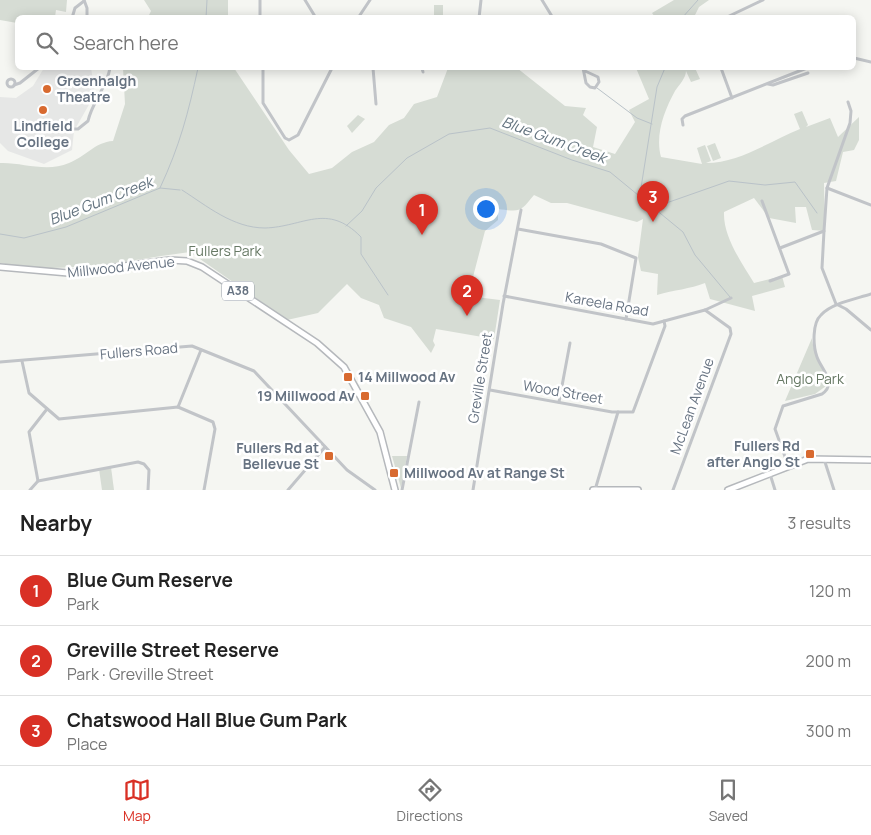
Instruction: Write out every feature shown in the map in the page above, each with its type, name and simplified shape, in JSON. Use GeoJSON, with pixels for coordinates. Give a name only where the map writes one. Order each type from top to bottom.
{"type":"FeatureCollection","features":[{"type":"Feature","properties":{"kind":"main road","name":"Millwood Avenue"},"geometry":{"type":"LineString","coordinates":[[0,267],[62,273],[170,260],[187,261],[202,267],[312,340],[344,367],[380,432],[395,490]]}},
{"type":"Feature","properties":{"kind":"main road"},"geometry":{"type":"LineString","coordinates":[[728,490],[788,465],[808,459],[871,460]]}},
{"type":"Feature","properties":{"kind":"main road"},"geometry":{"type":"LineString","coordinates":[[594,490],[638,490]]}},
{"type":"Feature","properties":{"kind":"street"},"geometry":{"type":"LineString","coordinates":[[73,15],[75,8],[85,0],[86,15]]}},
{"type":"Feature","properties":{"kind":"street"},"geometry":{"type":"LineString","coordinates":[[260,0],[260,15]]}},
{"type":"Feature","properties":{"kind":"street"},"geometry":{"type":"LineString","coordinates":[[305,0],[313,15]]}},
{"type":"Feature","properties":{"kind":"street"},"geometry":{"type":"LineString","coordinates":[[360,15],[370,0]]}},
{"type":"Feature","properties":{"kind":"street"},"geometry":{"type":"LineString","coordinates":[[479,15],[481,0]]}},
{"type":"Feature","properties":{"kind":"street"},"geometry":{"type":"LineString","coordinates":[[542,0],[550,15]]}},
{"type":"Feature","properties":{"kind":"street"},"geometry":{"type":"LineString","coordinates":[[731,15],[763,0]]}},
{"type":"Feature","properties":{"kind":"street"},"geometry":{"type":"LineString","coordinates":[[856,58],[871,62]]}},
{"type":"Feature","properties":{"kind":"street"},"geometry":{"type":"LineString","coordinates":[[14,85],[20,83],[36,70]]}},
{"type":"Feature","properties":{"kind":"street"},"geometry":{"type":"LineString","coordinates":[[68,129],[78,129],[88,121],[109,70]]}},
{"type":"Feature","properties":{"kind":"street"},"geometry":{"type":"LineString","coordinates":[[263,70],[262,103],[285,138],[292,140],[298,135],[331,70]]}},
{"type":"Feature","properties":{"kind":"street"},"geometry":{"type":"LineString","coordinates":[[374,70],[376,104]]}},
{"type":"Feature","properties":{"kind":"street"},"geometry":{"type":"LineString","coordinates":[[584,70],[586,83],[590,87],[597,86],[598,77],[586,70]]}},
{"type":"Feature","properties":{"kind":"street"},"geometry":{"type":"LineString","coordinates":[[722,70],[732,98]]}},
{"type":"Feature","properties":{"kind":"street"},"geometry":{"type":"LineString","coordinates":[[683,125],[682,119],[685,116],[801,70]]}},
{"type":"Feature","properties":{"kind":"street"},"geometry":{"type":"LineString","coordinates":[[768,84],[773,85],[808,73]]}},
{"type":"Feature","properties":{"kind":"street"},"geometry":{"type":"LineString","coordinates":[[848,102],[851,111],[848,132],[827,188],[822,268],[836,304],[871,330]]}},
{"type":"Feature","properties":{"kind":"street"},"geometry":{"type":"LineString","coordinates":[[827,188],[871,205]]}},
{"type":"Feature","properties":{"kind":"street"},"geometry":{"type":"LineString","coordinates":[[762,201],[789,274],[770,281]]}},
{"type":"Feature","properties":{"kind":"street","name":"Greville Street"},"geometry":{"type":"LineString","coordinates":[[473,490],[504,296],[521,210]]}},
{"type":"Feature","properties":{"kind":"street"},"geometry":{"type":"LineString","coordinates":[[518,229],[601,244],[636,258],[626,319]]}},
{"type":"Feature","properties":{"kind":"street"},"geometry":{"type":"LineString","coordinates":[[780,248],[824,231]]}},
{"type":"Feature","properties":{"kind":"street"},"geometry":{"type":"LineString","coordinates":[[788,465],[775,430],[783,406],[826,391],[827,376],[817,357],[815,333],[821,314],[871,294]]}},
{"type":"Feature","properties":{"kind":"street","name":"Kareela Road"},"geometry":{"type":"LineString","coordinates":[[504,296],[653,324],[705,310],[731,298]]}},
{"type":"Feature","properties":{"kind":"street","name":"McLean Avenue"},"geometry":{"type":"LineString","coordinates":[[673,490],[731,330],[705,310]]}},
{"type":"Feature","properties":{"kind":"street","name":"Wood Street"},"geometry":{"type":"LineString","coordinates":[[490,390],[618,412],[633,412],[665,326],[664,321]]}},
{"type":"Feature","properties":{"kind":"street"},"geometry":{"type":"LineString","coordinates":[[559,402],[570,343]]}},
{"type":"Feature","properties":{"kind":"street","name":"Fullers Road"},"geometry":{"type":"LineString","coordinates":[[0,362],[190,346],[254,371],[347,470],[375,490]]}},
{"type":"Feature","properties":{"kind":"street"},"geometry":{"type":"LineString","coordinates":[[178,407],[201,350]]}},
{"type":"Feature","properties":{"kind":"street"},"geometry":{"type":"LineString","coordinates":[[22,361],[28,391],[57,418],[63,420],[178,407],[206,417],[215,425],[204,490]]}},
{"type":"Feature","properties":{"kind":"street"},"geometry":{"type":"LineString","coordinates":[[402,490],[419,402]]}},
{"type":"Feature","properties":{"kind":"street"},"geometry":{"type":"LineString","coordinates":[[38,481],[29,432],[47,409]]}},
{"type":"Feature","properties":{"kind":"street"},"geometry":{"type":"LineString","coordinates":[[594,490],[618,412]]}},
{"type":"Feature","properties":{"kind":"street"},"geometry":{"type":"LineString","coordinates":[[288,490],[325,446]]}},
{"type":"Feature","properties":{"kind":"street"},"geometry":{"type":"LineString","coordinates":[[824,458],[834,490]]}},
{"type":"Feature","properties":{"kind":"street"},"geometry":{"type":"LineString","coordinates":[[30,490],[38,481],[138,462],[144,464],[149,470],[148,490]]}},
{"type":"Feature","properties":{"kind":"street"},"geometry":{"type":"LineString","coordinates":[[770,474],[775,490]]}},
{"type":"Feature","properties":{"kind":"shaded area","name":"Lindfield College"},"geometry":{"type":"Polygon","coordinates":[[[43,70],[91,70],[95,94],[74,131],[72,150],[44,164],[8,151],[0,143],[0,97],[16,98],[33,86],[43,70]]]}},
{"type":"Feature","properties":{"kind":"green space"},"geometry":{"type":"Polygon","coordinates":[[[0,0],[67,0],[66,12],[56,10],[55,15],[15,15],[15,23],[0,20],[0,0]]]}},
{"type":"Feature","properties":{"kind":"green space"},"geometry":{"type":"Polygon","coordinates":[[[144,0],[228,0],[228,15],[149,15],[151,11],[144,0]]]}},
{"type":"Feature","properties":{"kind":"green space"},"geometry":{"type":"Polygon","coordinates":[[[674,0],[709,0],[699,7],[695,15],[654,15],[652,13],[674,0]]]}},
{"type":"Feature","properties":{"kind":"green space"},"geometry":{"type":"Polygon","coordinates":[[[434,5],[443,5],[443,15],[434,15],[434,5]]]}},
{"type":"Feature","properties":{"kind":"green space","name":"Fullers Park"},"geometry":{"type":"Polygon","coordinates":[[[123,70],[235,70],[289,150],[309,174],[332,168],[352,152],[374,142],[389,125],[404,118],[414,104],[437,97],[447,70],[520,70],[565,106],[586,108],[583,115],[597,127],[593,147],[615,154],[635,122],[629,110],[649,99],[637,70],[696,70],[700,79],[691,82],[686,71],[684,79],[675,91],[664,115],[659,140],[661,157],[702,164],[697,148],[705,145],[711,161],[706,163],[730,159],[800,129],[794,114],[802,111],[808,125],[806,127],[830,118],[838,137],[859,117],[859,140],[854,150],[843,152],[836,181],[824,183],[825,231],[812,230],[806,207],[795,207],[796,223],[769,218],[754,198],[724,212],[730,240],[754,283],[782,276],[785,287],[752,296],[755,311],[710,299],[705,283],[657,295],[658,274],[641,271],[638,257],[643,219],[637,222],[567,203],[551,203],[534,195],[519,210],[498,209],[498,220],[485,231],[468,296],[500,300],[494,339],[436,329],[433,341],[435,345],[431,353],[411,327],[384,318],[379,305],[361,298],[347,284],[318,313],[287,320],[190,252],[71,267],[24,267],[0,263],[0,163],[52,167],[69,163],[101,144],[113,141],[125,104],[123,70]]]}},
{"type":"Feature","properties":{"kind":"green space"},"geometry":{"type":"Polygon","coordinates":[[[358,115],[365,119],[352,133],[347,126],[358,115]]]}},
{"type":"Feature","properties":{"kind":"green space"},"geometry":{"type":"Polygon","coordinates":[[[715,143],[721,158],[713,161],[707,146],[715,143]]]}},
{"type":"Feature","properties":{"kind":"green space","name":"Anglo Park"},"geometry":{"type":"Polygon","coordinates":[[[812,338],[824,373],[826,386],[815,394],[785,401],[812,338]]]}},
{"type":"Feature","properties":{"kind":"green space"},"geometry":{"type":"Polygon","coordinates":[[[392,456],[407,456],[401,488],[392,456]]]}},
{"type":"Feature","properties":{"kind":"green space"},"geometry":{"type":"Polygon","coordinates":[[[111,467],[114,490],[102,490],[99,469],[111,467]]]}},
{"type":"Feature","properties":{"kind":"waterway"},"geometry":{"type":"LineString","coordinates":[[206,15],[207,0]]}},
{"type":"Feature","properties":{"kind":"waterway"},"geometry":{"type":"LineString","coordinates":[[685,15],[698,0]]}},
{"type":"Feature","properties":{"kind":"waterway"},"geometry":{"type":"LineString","coordinates":[[160,188],[183,129],[198,70]]}},
{"type":"Feature","properties":{"kind":"waterway"},"geometry":{"type":"LineString","coordinates":[[640,194],[657,87],[664,70]]}},
{"type":"Feature","properties":{"kind":"waterway"},"geometry":{"type":"LineString","coordinates":[[597,88],[637,118],[652,124]]}},
{"type":"Feature","properties":{"kind":"waterway","name":"Blue Gum Creek"},"geometry":{"type":"LineString","coordinates":[[346,226],[362,211],[376,188],[407,158],[449,134],[490,128],[572,160],[610,172],[683,232],[695,255],[730,297]]}},
{"type":"Feature","properties":{"kind":"waterway"},"geometry":{"type":"LineString","coordinates":[[655,207],[729,181],[765,185],[795,182],[817,213]]}},
{"type":"Feature","properties":{"kind":"waterway","name":"Blue Gum Creek"},"geometry":{"type":"LineString","coordinates":[[0,234],[24,238],[66,227],[160,188],[180,190]]}},
{"type":"Feature","properties":{"kind":"waterway","name":"Blue Gum Creek"},"geometry":{"type":"LineString","coordinates":[[182,190],[221,215],[253,227],[279,227],[314,219],[337,221],[349,227],[361,237],[361,254],[388,295]]}},
{"type":"Feature","properties":{"kind":"place","name":"Greenhalgh Theatre"},"geometry":{"type":"Point","coordinates":[47,89]}},
{"type":"Feature","properties":{"kind":"place","name":"Lindfield College"},"geometry":{"type":"Point","coordinates":[43,110]}},
{"type":"Feature","properties":{"kind":"place","name":"Chatswood Hall Blue Gum Park"},"geometry":{"type":"Point","coordinates":[653,222]}},
{"type":"Feature","properties":{"kind":"place","name":"Blue Gum Reserve"},"geometry":{"type":"Point","coordinates":[422,235]}},
{"type":"Feature","properties":{"kind":"place","name":"Greville Street Reserve"},"geometry":{"type":"Point","coordinates":[467,316]}},
{"type":"Feature","properties":{"kind":"place","name":"14 Millwood Av"},"geometry":{"type":"Point","coordinates":[348,377]}},
{"type":"Feature","properties":{"kind":"place","name":"19 Millwood Av"},"geometry":{"type":"Point","coordinates":[365,396]}},
{"type":"Feature","properties":{"kind":"place","name":"Fullers Rd after Anglo St"},"geometry":{"type":"Point","coordinates":[810,454]}},
{"type":"Feature","properties":{"kind":"place","name":"Fullers Rd at Bellevue St"},"geometry":{"type":"Point","coordinates":[329,456]}},
{"type":"Feature","properties":{"kind":"place","name":"Millwood Av at Range St"},"geometry":{"type":"Point","coordinates":[394,473]}}]}
